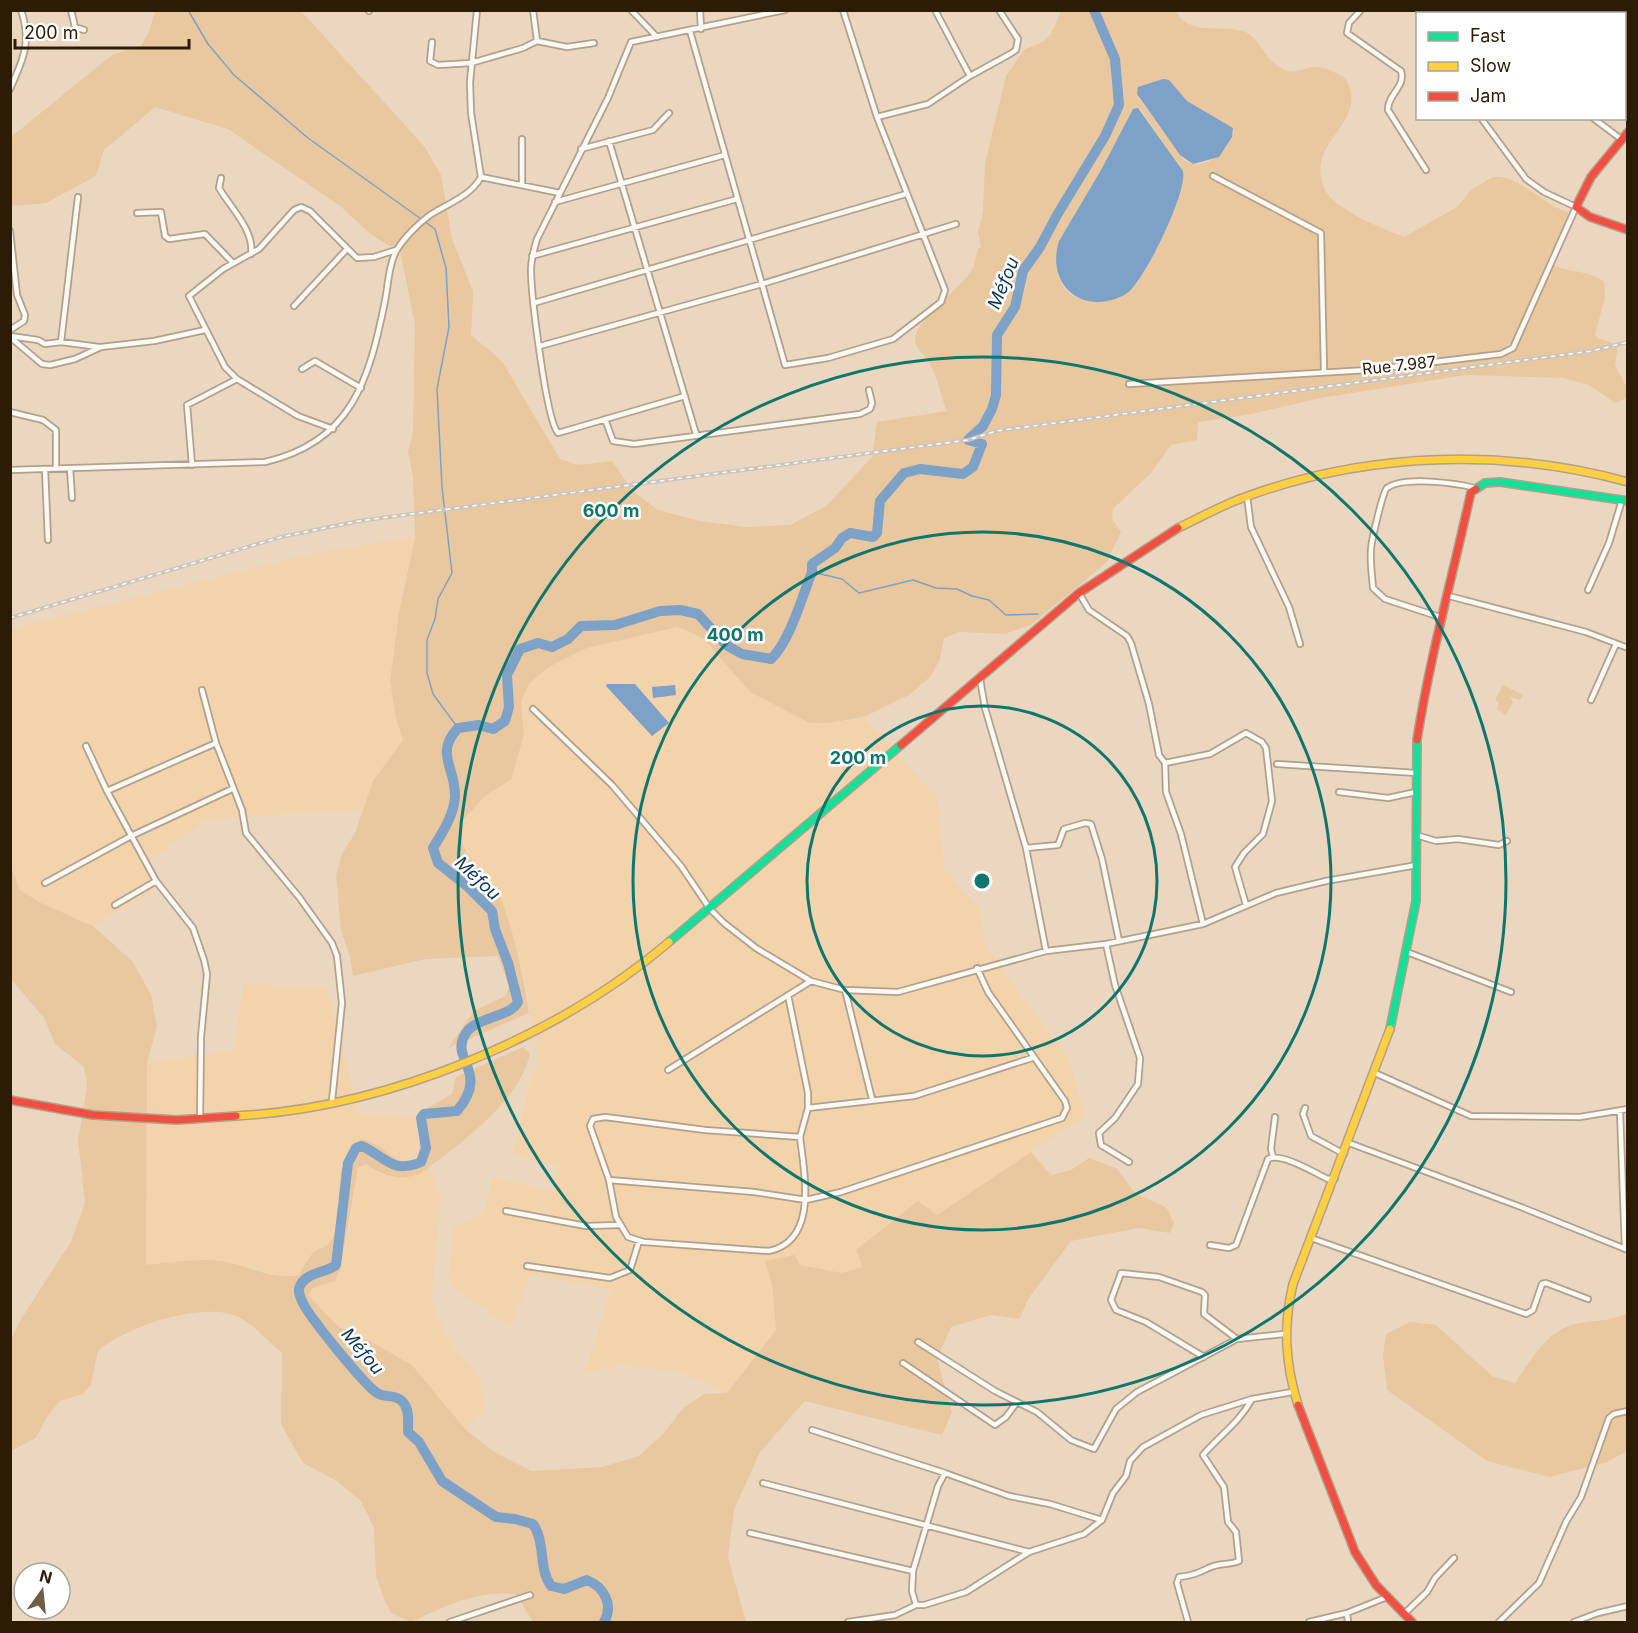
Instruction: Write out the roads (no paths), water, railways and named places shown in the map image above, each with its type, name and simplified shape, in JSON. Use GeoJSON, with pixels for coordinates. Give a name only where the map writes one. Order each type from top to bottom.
{"type":"FeatureCollection","features":[{"type":"Feature","properties":{"kind":"main road"},"geometry":{"type":"LineString","coordinates":[[1628,132],[1591,177],[1576,207],[1590,217],[1628,230]]}},
{"type":"Feature","properties":{"kind":"main road"},"geometry":{"type":"LineString","coordinates":[[10,1100],[102,1115],[200,1118],[247,1116],[331,1104],[380,1093],[459,1065],[534,1031],[608,989],[643,964],[1079,593],[1158,539],[1247,496],[1312,476],[1368,466],[1433,459],[1521,461],[1584,471],[1628,482]]}},
{"type":"Feature","properties":{"kind":"main road"},"geometry":{"type":"LineString","coordinates":[[1412,1623],[1386,1597],[1360,1561],[1292,1392],[1284,1334],[1289,1297],[1392,1023],[1416,901],[1416,748],[1427,676],[1449,597],[1468,501],[1475,488],[1500,482],[1624,501]]}},
{"type":"Feature","properties":{"kind":"street"},"geometry":{"type":"LineString","coordinates":[[10,89],[25,56],[27,29],[21,10]]}},
{"type":"Feature","properties":{"kind":"street"},"geometry":{"type":"LineString","coordinates":[[71,10],[75,27],[84,30]]}},
{"type":"Feature","properties":{"kind":"street"},"geometry":{"type":"LineString","coordinates":[[333,429],[298,416],[237,379],[220,362],[189,296],[233,263],[263,246],[294,210],[301,207],[310,211],[357,258],[374,257],[396,250],[428,217],[470,191],[481,177],[471,113],[471,63],[477,10]]}},
{"type":"Feature","properties":{"kind":"street"},"geometry":{"type":"LineString","coordinates":[[533,10],[537,41]]}},
{"type":"Feature","properties":{"kind":"street"},"geometry":{"type":"LineString","coordinates":[[631,10],[657,37]]}},
{"type":"Feature","properties":{"kind":"street"},"geometry":{"type":"LineString","coordinates":[[700,10],[701,29]]}},
{"type":"Feature","properties":{"kind":"street"},"geometry":{"type":"LineString","coordinates":[[685,396],[558,433],[550,416],[534,303],[532,256],[555,202],[608,98],[628,47],[637,40],[701,29],[786,10]]}},
{"type":"Feature","properties":{"kind":"street"},"geometry":{"type":"LineString","coordinates":[[690,31],[785,365],[828,358],[893,339],[943,298],[944,284],[877,117],[843,10]]}},
{"type":"Feature","properties":{"kind":"street"},"geometry":{"type":"LineString","coordinates":[[935,10],[970,76]]}},
{"type":"Feature","properties":{"kind":"street"},"geometry":{"type":"LineString","coordinates":[[877,117],[928,104],[970,76],[1016,50],[1018,39],[999,10]]}},
{"type":"Feature","properties":{"kind":"street"},"geometry":{"type":"LineString","coordinates":[[1361,10],[1349,23],[1347,33],[1401,71],[1401,84],[1389,101],[1388,110],[1426,170]]}},
{"type":"Feature","properties":{"kind":"street"},"geometry":{"type":"LineString","coordinates":[[432,42],[430,61],[432,64],[471,63],[523,48],[537,41],[567,47],[594,43]]}},
{"type":"Feature","properties":{"kind":"street"},"geometry":{"type":"LineString","coordinates":[[581,149],[653,130],[669,113]]}},
{"type":"Feature","properties":{"kind":"street"},"geometry":{"type":"LineString","coordinates":[[1482,120],[1526,179],[1544,192],[1576,207]]}},
{"type":"Feature","properties":{"kind":"street"},"geometry":{"type":"LineString","coordinates":[[1596,120],[1621,139]]}},
{"type":"Feature","properties":{"kind":"street"},"geometry":{"type":"LineString","coordinates":[[522,139],[522,184]]}},
{"type":"Feature","properties":{"kind":"street"},"geometry":{"type":"LineString","coordinates":[[609,141],[696,434]]}},
{"type":"Feature","properties":{"kind":"street"},"geometry":{"type":"LineString","coordinates":[[555,202],[725,155]]}},
{"type":"Feature","properties":{"kind":"street"},"geometry":{"type":"LineString","coordinates":[[1213,176],[1321,233],[1324,371]]}},
{"type":"Feature","properties":{"kind":"street"},"geometry":{"type":"LineString","coordinates":[[481,177],[522,184],[539,191],[560,193]]}},
{"type":"Feature","properties":{"kind":"street"},"geometry":{"type":"LineString","coordinates":[[221,178],[219,188],[252,244],[251,254]]}},
{"type":"Feature","properties":{"kind":"street"},"geometry":{"type":"LineString","coordinates":[[534,303],[906,194]]}},
{"type":"Feature","properties":{"kind":"street"},"geometry":{"type":"LineString","coordinates":[[61,342],[78,197]]}},
{"type":"Feature","properties":{"kind":"street"},"geometry":{"type":"LineString","coordinates":[[532,256],[737,199]]}},
{"type":"Feature","properties":{"kind":"street","name":"Rue 7.987"},"geometry":{"type":"LineString","coordinates":[[1129,384],[1368,370],[1501,354],[1513,348],[1563,230],[1576,207]]}},
{"type":"Feature","properties":{"kind":"street"},"geometry":{"type":"LineString","coordinates":[[137,213],[161,212],[165,236],[169,239],[205,234],[233,263]]}},
{"type":"Feature","properties":{"kind":"street"},"geometry":{"type":"LineString","coordinates":[[540,346],[762,284],[956,224]]}},
{"type":"Feature","properties":{"kind":"street"},"geometry":{"type":"LineString","coordinates":[[10,231],[17,295],[25,315],[24,321],[10,330]]}},
{"type":"Feature","properties":{"kind":"street"},"geometry":{"type":"LineString","coordinates":[[294,306],[347,249]]}},
{"type":"Feature","properties":{"kind":"street"},"geometry":{"type":"LineString","coordinates":[[10,470],[266,462],[289,457],[324,438],[333,429],[361,388],[382,317],[396,250]]}},
{"type":"Feature","properties":{"kind":"street"},"geometry":{"type":"LineString","coordinates":[[10,336],[38,340],[45,344],[61,342],[100,347],[154,341],[206,330]]}},
{"type":"Feature","properties":{"kind":"street"},"geometry":{"type":"LineString","coordinates":[[10,336],[42,364],[63,363],[100,347]]}},
{"type":"Feature","properties":{"kind":"street"},"geometry":{"type":"LineString","coordinates":[[302,369],[315,361],[361,388]]}},
{"type":"Feature","properties":{"kind":"street"},"geometry":{"type":"LineString","coordinates":[[192,465],[187,405],[237,379]]}},
{"type":"Feature","properties":{"kind":"street"},"geometry":{"type":"LineString","coordinates":[[605,419],[610,438],[621,444],[860,414],[870,409],[872,403],[869,390]]}},
{"type":"Feature","properties":{"kind":"street"},"geometry":{"type":"LineString","coordinates":[[10,412],[43,420],[56,430],[56,468]]}},
{"type":"Feature","properties":{"kind":"street"},"geometry":{"type":"LineString","coordinates":[[70,468],[72,498]]}},
{"type":"Feature","properties":{"kind":"street"},"geometry":{"type":"LineString","coordinates":[[45,469],[48,540]]}},
{"type":"Feature","properties":{"kind":"street"},"geometry":{"type":"LineString","coordinates":[[1443,618],[1385,599],[1373,588],[1371,550],[1383,493],[1393,485],[1419,481],[1475,488]]}},
{"type":"Feature","properties":{"kind":"street"},"geometry":{"type":"LineString","coordinates":[[1247,496],[1251,527],[1289,607],[1300,644]]}},
{"type":"Feature","properties":{"kind":"street"},"geometry":{"type":"LineString","coordinates":[[1588,590],[1609,543],[1624,501]]}},
{"type":"Feature","properties":{"kind":"street"},"geometry":{"type":"LineString","coordinates":[[1079,593],[1089,610],[1127,636],[1131,644],[1149,704],[1159,755],[1166,763],[1166,792],[1181,834],[1203,924]]}},
{"type":"Feature","properties":{"kind":"street"},"geometry":{"type":"LineString","coordinates":[[1449,597],[1564,626],[1628,648]]}},
{"type":"Feature","properties":{"kind":"street"},"geometry":{"type":"LineString","coordinates":[[1591,700],[1616,644]]}},
{"type":"Feature","properties":{"kind":"street"},"geometry":{"type":"LineString","coordinates":[[980,679],[985,708],[1026,848],[1046,951]]}},
{"type":"Feature","properties":{"kind":"street"},"geometry":{"type":"LineString","coordinates":[[202,690],[216,743],[242,810],[246,833],[299,897],[332,943],[337,956],[342,1003],[331,1104]]}},
{"type":"Feature","properties":{"kind":"street"},"geometry":{"type":"LineString","coordinates":[[533,709],[626,802],[681,866],[710,909],[742,939],[811,981],[845,990],[898,992],[977,968],[1046,951],[1106,944],[1203,924],[1276,893],[1326,881],[1417,865]]}},
{"type":"Feature","properties":{"kind":"street"},"geometry":{"type":"LineString","coordinates":[[1166,763],[1210,754],[1246,733],[1262,742],[1266,748],[1272,801],[1263,834],[1235,867],[1246,905]]}},
{"type":"Feature","properties":{"kind":"street"},"geometry":{"type":"LineString","coordinates":[[107,791],[216,743]]}},
{"type":"Feature","properties":{"kind":"street"},"geometry":{"type":"LineString","coordinates":[[86,746],[107,791],[156,881],[193,928],[206,969],[201,1037],[200,1118]]}},
{"type":"Feature","properties":{"kind":"street"},"geometry":{"type":"LineString","coordinates":[[1278,764],[1416,773]]}},
{"type":"Feature","properties":{"kind":"street"},"geometry":{"type":"LineString","coordinates":[[45,883],[131,836],[232,789]]}},
{"type":"Feature","properties":{"kind":"street"},"geometry":{"type":"LineString","coordinates":[[1339,792],[1389,798],[1416,792]]}},
{"type":"Feature","properties":{"kind":"street"},"geometry":{"type":"LineString","coordinates":[[1026,848],[1058,845],[1064,829],[1085,823],[1091,824],[1102,858],[1119,941]]}},
{"type":"Feature","properties":{"kind":"street"},"geometry":{"type":"LineString","coordinates":[[1416,835],[1436,841],[1458,839],[1499,845],[1507,841]]}},
{"type":"Feature","properties":{"kind":"street"},"geometry":{"type":"LineString","coordinates":[[116,905],[156,881]]}},
{"type":"Feature","properties":{"kind":"street"},"geometry":{"type":"LineString","coordinates":[[1106,944],[1115,985],[1140,1058],[1138,1084],[1125,1106],[1099,1133],[1101,1145],[1129,1162]]}},
{"type":"Feature","properties":{"kind":"street"},"geometry":{"type":"LineString","coordinates":[[1407,952],[1511,992]]}},
{"type":"Feature","properties":{"kind":"street"},"geometry":{"type":"LineString","coordinates":[[609,1180],[761,1192],[806,1200],[842,1192],[1062,1118],[1067,1108],[1065,1101],[1032,1058],[988,992],[977,968]]}},
{"type":"Feature","properties":{"kind":"street"},"geometry":{"type":"LineString","coordinates":[[668,1070],[811,981]]}},
{"type":"Feature","properties":{"kind":"street"},"geometry":{"type":"LineString","coordinates":[[845,990],[872,1099]]}},
{"type":"Feature","properties":{"kind":"street"},"geometry":{"type":"LineString","coordinates":[[788,995],[808,1094],[808,1108],[800,1137],[806,1200],[801,1222],[791,1239],[778,1249],[769,1251],[639,1241],[628,1237],[620,1225],[609,1180],[590,1126],[591,1121],[599,1118],[800,1137]]}},
{"type":"Feature","properties":{"kind":"street"},"geometry":{"type":"LineString","coordinates":[[808,1108],[914,1096],[1032,1058]]}},
{"type":"Feature","properties":{"kind":"street"},"geometry":{"type":"LineString","coordinates":[[1375,1073],[1472,1116],[1580,1117],[1628,1109]]}},
{"type":"Feature","properties":{"kind":"street"},"geometry":{"type":"LineString","coordinates":[[1305,1108],[1303,1114],[1311,1136],[1344,1154]]}},
{"type":"Feature","properties":{"kind":"street"},"geometry":{"type":"LineString","coordinates":[[1348,1143],[1446,1178],[1626,1250],[1620,1111]]}},
{"type":"Feature","properties":{"kind":"street"},"geometry":{"type":"LineString","coordinates":[[1273,1157],[1271,1149],[1275,1118]]}},
{"type":"Feature","properties":{"kind":"street"},"geometry":{"type":"LineString","coordinates":[[1210,1245],[1229,1248],[1236,1245],[1268,1159],[1273,1157],[1283,1159],[1328,1179],[1335,1178]]}},
{"type":"Feature","properties":{"kind":"street"},"geometry":{"type":"LineString","coordinates":[[506,1211],[586,1226],[620,1225]]}},
{"type":"Feature","properties":{"kind":"street"},"geometry":{"type":"LineString","coordinates":[[1311,1238],[1526,1314],[1533,1310],[1542,1284],[1545,1283],[1588,1299]]}},
{"type":"Feature","properties":{"kind":"street"},"geometry":{"type":"LineString","coordinates":[[527,1266],[595,1277],[623,1275],[630,1270],[639,1241]]}},
{"type":"Feature","properties":{"kind":"street"},"geometry":{"type":"LineString","coordinates":[[1204,1357],[1146,1322],[1116,1310],[1111,1300],[1121,1273],[1159,1276],[1202,1292],[1205,1298],[1204,1314],[1237,1339]]}},
{"type":"Feature","properties":{"kind":"street"},"geometry":{"type":"LineString","coordinates":[[918,1342],[1037,1412],[1071,1440],[1094,1449],[1116,1409],[1137,1392],[1237,1339],[1284,1334]]}},
{"type":"Feature","properties":{"kind":"street"},"geometry":{"type":"LineString","coordinates":[[903,1363],[995,1425],[1006,1417],[1017,1402]]}},
{"type":"Feature","properties":{"kind":"street"},"geometry":{"type":"LineString","coordinates":[[848,1623],[895,1615],[916,1605],[930,1604],[978,1587],[1029,1552],[1084,1534],[1102,1521],[1113,1493],[1126,1476],[1130,1461],[1143,1447],[1201,1415],[1252,1399],[1292,1392]]}},
{"type":"Feature","properties":{"kind":"street"},"geometry":{"type":"LineString","coordinates":[[1188,1623],[1177,1583],[1179,1577],[1200,1574],[1211,1567],[1230,1565],[1239,1561],[1236,1532],[1228,1522],[1224,1487],[1203,1455],[1219,1436],[1239,1420],[1252,1399]]}},
{"type":"Feature","properties":{"kind":"street"},"geometry":{"type":"LineString","coordinates":[[1500,1623],[1539,1583],[1566,1522],[1581,1497],[1609,1418],[1614,1414],[1628,1412]]}},
{"type":"Feature","properties":{"kind":"street"},"geometry":{"type":"LineString","coordinates":[[812,1431],[1009,1496],[1050,1504],[1102,1521]]}},
{"type":"Feature","properties":{"kind":"street"},"geometry":{"type":"LineString","coordinates":[[916,1605],[912,1591],[913,1571],[928,1527],[938,1486],[945,1473]]}},
{"type":"Feature","properties":{"kind":"street"},"geometry":{"type":"LineString","coordinates":[[763,1483],[1029,1552]]}},
{"type":"Feature","properties":{"kind":"street"},"geometry":{"type":"LineString","coordinates":[[750,1533],[913,1571]]}},
{"type":"Feature","properties":{"kind":"street"},"geometry":{"type":"LineString","coordinates":[[1404,1614],[1431,1588],[1435,1578],[1454,1558]]}},
{"type":"Feature","properties":{"kind":"street"},"geometry":{"type":"LineString","coordinates":[[450,1623],[474,1612],[512,1603],[530,1595]]}},
{"type":"Feature","properties":{"kind":"street"},"geometry":{"type":"LineString","coordinates":[[1309,1623],[1347,1613],[1386,1597]]}},
{"type":"Feature","properties":{"kind":"street"},"geometry":{"type":"LineString","coordinates":[[1574,1623],[1598,1613],[1628,1606]]}},
{"type":"Feature","properties":{"kind":"street"},"geometry":{"type":"LineString","coordinates":[[1347,1613],[1348,1623]]}},
{"type":"Feature","properties":{"kind":"water"},"geometry":{"type":"Polygon","coordinates":[[[1163,79],[1169,80],[1187,101],[1233,128],[1232,137],[1219,157],[1193,164],[1180,155],[1137,94],[1138,87],[1163,79]]]}},
{"type":"Feature","properties":{"kind":"water"},"geometry":{"type":"Polygon","coordinates":[[[1138,108],[1183,171],[1179,197],[1153,256],[1134,286],[1126,294],[1111,300],[1096,302],[1083,299],[1063,284],[1058,272],[1056,257],[1059,241],[1101,170],[1133,109],[1138,108]]]}},
{"type":"Feature","properties":{"kind":"water"},"geometry":{"type":"Polygon","coordinates":[[[607,684],[635,684],[669,723],[652,736],[606,686],[607,684]]]}},
{"type":"Feature","properties":{"kind":"water"},"geometry":{"type":"Polygon","coordinates":[[[675,685],[676,695],[653,698],[652,687],[675,685]]]}},
{"type":"Feature","properties":{"kind":"waterway"},"geometry":{"type":"LineString","coordinates":[[188,10],[208,44],[234,75],[308,138],[435,229],[446,268],[449,327],[437,389],[442,487],[452,573],[438,599],[435,619],[427,640],[427,673],[433,694],[458,728]]}},
{"type":"Feature","properties":{"kind":"waterway","name":"Méfou"},"geometry":{"type":"LineString","coordinates":[[604,1622],[608,1609],[606,1597],[593,1583],[587,1580],[564,1589],[551,1586],[547,1579],[537,1531],[533,1524],[496,1517],[442,1481],[419,1442],[408,1432],[408,1415],[405,1404],[396,1398],[377,1393],[370,1387],[314,1320],[306,1309],[299,1292],[300,1286],[308,1277],[336,1265],[348,1163],[356,1148],[362,1146],[396,1165],[403,1166],[421,1162],[426,1148],[421,1118],[424,1114],[457,1111],[470,1086],[470,1076],[462,1051],[462,1042],[466,1033],[478,1023],[509,1011],[518,1002],[508,963],[495,929],[492,911],[466,885],[438,863],[433,848],[447,824],[454,804],[454,786],[448,761],[448,746],[458,728],[479,725],[493,729],[505,721],[509,707],[507,675],[520,649],[538,643],[552,647],[568,639],[581,626],[615,625],[660,611],[680,610],[698,614],[726,645],[742,654],[771,659],[790,630],[812,572],[812,564],[835,548],[842,538],[850,533],[873,537],[877,533],[880,501],[904,473],[920,469],[963,474],[973,467],[982,444],[968,440],[983,426],[996,395],[997,335],[1015,307],[1023,271],[1040,247],[1105,136],[1119,105],[1115,59],[1094,10]]}},
{"type":"Feature","properties":{"kind":"waterway"},"geometry":{"type":"LineString","coordinates":[[812,572],[842,579],[859,593],[913,580],[936,588],[957,589],[989,600],[1006,615],[1038,614]]}},
{"type":"Feature","properties":{"kind":"railway"},"geometry":{"type":"LineString","coordinates":[[10,618],[281,537],[359,521],[968,440],[996,431],[1592,351],[1628,342]]}}]}
